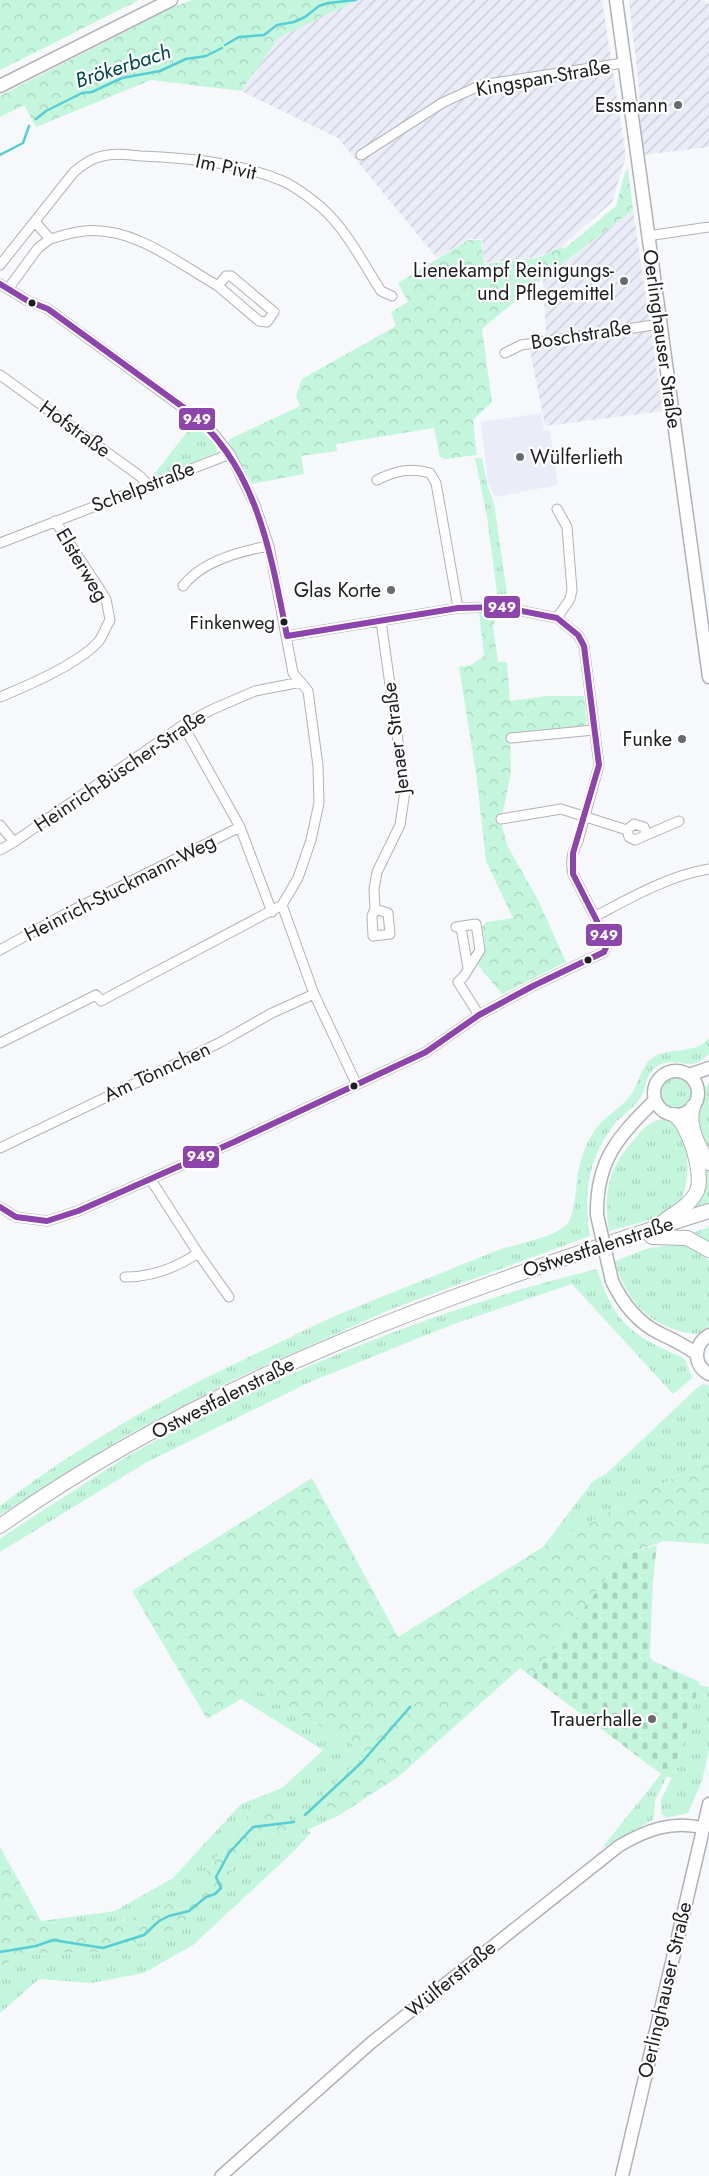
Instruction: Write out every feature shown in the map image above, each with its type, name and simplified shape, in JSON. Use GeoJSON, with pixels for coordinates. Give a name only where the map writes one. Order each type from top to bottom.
{"type":"FeatureCollection","features":[{"type":"Feature","properties":{"kind":"main road"},"geometry":{"type":"LineString","coordinates":[[0,86],[171,0]]}},
{"type":"Feature","properties":{"kind":"main road","name":"Oerlinghauser Straße"},"geometry":{"type":"LineString","coordinates":[[616,0],[709,677]]}},
{"type":"Feature","properties":{"kind":"main road"},"geometry":{"type":"LineString","coordinates":[[709,1070],[689,1075],[678,1071],[666,1073],[661,1077],[655,1088],[655,1100],[621,1136],[608,1155],[600,1177],[597,1215],[612,1281],[624,1302],[638,1318],[658,1332],[675,1339],[697,1354],[701,1367],[709,1374]]}},
{"type":"Feature","properties":{"kind":"main road"},"geometry":{"type":"LineString","coordinates":[[709,1070],[698,1088],[698,1095],[693,1107],[692,1123],[709,1163]]}},
{"type":"Feature","properties":{"kind":"main road"},"geometry":{"type":"LineString","coordinates":[[689,1075],[698,1088]]}},
{"type":"Feature","properties":{"kind":"main road"},"geometry":{"type":"LineString","coordinates":[[651,1233],[684,1208],[697,1191],[699,1179],[697,1163],[684,1124],[655,1100]]}},
{"type":"Feature","properties":{"kind":"main road"},"geometry":{"type":"LineString","coordinates":[[638,1119],[688,1111],[693,1107]]}},
{"type":"Feature","properties":{"kind":"main road","name":"Ostwestfalenstraße"},"geometry":{"type":"LineString","coordinates":[[0,1526],[79,1474],[203,1406],[322,1349],[460,1296],[651,1233],[709,1211]]}},
{"type":"Feature","properties":{"kind":"main road","name":"Ostwestfalenstraße"},"geometry":{"type":"LineString","coordinates":[[651,1233],[709,1220]]}},
{"type":"Feature","properties":{"kind":"main road"},"geometry":{"type":"LineString","coordinates":[[651,1233],[687,1238],[709,1250]]}},
{"type":"Feature","properties":{"kind":"main road"},"geometry":{"type":"LineString","coordinates":[[675,1339],[705,1338],[697,1354]]}},
{"type":"Feature","properties":{"kind":"main road","name":"Oerlinghauser Straße"},"geometry":{"type":"LineString","coordinates":[[622,2176],[709,1804]]}},
{"type":"Feature","properties":{"kind":"street","name":"Kingspan-Straße"},"geometry":{"type":"LineString","coordinates":[[361,155],[442,104],[481,85],[624,63]]}},
{"type":"Feature","properties":{"kind":"street","name":"Im Pivit"},"geometry":{"type":"LineString","coordinates":[[0,265],[74,172],[97,157],[113,155],[202,160],[245,169],[282,180],[310,199],[322,208],[341,230],[381,291],[392,296]]}},
{"type":"Feature","properties":{"kind":"street"},"geometry":{"type":"LineString","coordinates":[[35,222],[50,239]]}},
{"type":"Feature","properties":{"kind":"street"},"geometry":{"type":"LineString","coordinates":[[647,236],[709,227]]}},
{"type":"Feature","properties":{"kind":"street"},"geometry":{"type":"LineString","coordinates":[[0,1043],[96,995],[101,1001],[272,912],[282,905],[298,878],[311,840],[320,803],[315,729],[308,691],[293,673],[268,546],[255,505],[230,454],[215,434],[186,410],[48,309],[28,301],[4,286],[38,248],[50,239],[85,231],[104,232],[122,235],[148,245],[218,286],[259,321],[267,322],[274,312],[231,276],[226,276],[218,286]]}},
{"type":"Feature","properties":{"kind":"street","name":"Boschstraße"},"geometry":{"type":"LineString","coordinates":[[505,353],[521,345],[660,324]]}},
{"type":"Feature","properties":{"kind":"street","name":"Hofstraße"},"geometry":{"type":"LineString","coordinates":[[0,375],[141,478],[148,486]]}},
{"type":"Feature","properties":{"kind":"street","name":"Schelpstraße"},"geometry":{"type":"LineString","coordinates":[[0,542],[230,454]]}},
{"type":"Feature","properties":{"kind":"street"},"geometry":{"type":"LineString","coordinates":[[377,480],[392,472],[418,469],[430,473],[436,483],[458,608]]}},
{"type":"Feature","properties":{"kind":"street"},"geometry":{"type":"LineString","coordinates":[[557,509],[567,527],[572,590],[570,599],[557,618]]}},
{"type":"Feature","properties":{"kind":"street","name":"Elsterweg"},"geometry":{"type":"LineString","coordinates":[[0,697],[32,684],[77,658],[98,641],[110,620],[106,599],[56,521]]}},
{"type":"Feature","properties":{"kind":"street"},"geometry":{"type":"LineString","coordinates":[[183,586],[190,577],[210,565],[244,550],[268,546]]}},
{"type":"Feature","properties":{"kind":"street"},"geometry":{"type":"LineString","coordinates":[[0,1207],[16,1217],[47,1221],[78,1211],[151,1180],[426,1052],[479,1015],[532,986],[604,952],[608,943],[596,916],[573,874],[571,865],[572,853],[599,765],[584,646],[578,635],[557,618],[502,607],[458,608],[287,636]]}},
{"type":"Feature","properties":{"kind":"street","name":"Jenaer Straße"},"geometry":{"type":"LineString","coordinates":[[375,909],[374,889],[377,872],[400,825],[405,791],[381,621]]}},
{"type":"Feature","properties":{"kind":"street","name":"Heinrich-Büscher-Straße"},"geometry":{"type":"LineString","coordinates":[[0,850],[183,725],[211,710],[255,691],[301,682]]}},
{"type":"Feature","properties":{"kind":"street"},"geometry":{"type":"LineString","coordinates":[[183,725],[240,827],[272,912]]}},
{"type":"Feature","properties":{"kind":"street"},"geometry":{"type":"LineString","coordinates":[[510,738],[552,736],[594,730]]}},
{"type":"Feature","properties":{"kind":"street"},"geometry":{"type":"LineString","coordinates":[[501,819],[561,809],[584,818],[627,830],[629,837],[635,840],[680,821]]}},
{"type":"Feature","properties":{"kind":"street"},"geometry":{"type":"LineString","coordinates":[[0,825],[14,842]]}},
{"type":"Feature","properties":{"kind":"street","name":"Heinrich-Stuckmann-Weg"},"geometry":{"type":"LineString","coordinates":[[0,950],[65,914],[240,827]]}},
{"type":"Feature","properties":{"kind":"street"},"geometry":{"type":"LineString","coordinates":[[596,916],[657,886],[692,872],[709,869]]}},
{"type":"Feature","properties":{"kind":"street"},"geometry":{"type":"LineString","coordinates":[[282,905],[314,994],[356,1083]]}},
{"type":"Feature","properties":{"kind":"street"},"geometry":{"type":"LineString","coordinates":[[468,968],[459,927],[476,924],[480,950],[468,968],[458,982],[479,1015]]}},
{"type":"Feature","properties":{"kind":"street","name":"Am Tönnchen"},"geometry":{"type":"LineString","coordinates":[[0,1148],[314,994]]}},
{"type":"Feature","properties":{"kind":"street"},"geometry":{"type":"LineString","coordinates":[[151,1180],[229,1297]]}},
{"type":"Feature","properties":{"kind":"street"},"geometry":{"type":"LineString","coordinates":[[125,1277],[138,1277],[162,1272],[181,1264],[198,1253]]}},
{"type":"Feature","properties":{"kind":"street","name":"Wülferstraße"},"geometry":{"type":"LineString","coordinates":[[221,2176],[372,2042],[619,1846],[637,1835],[661,1827],[681,1824],[704,1828]]}},
{"type":"Feature","properties":{"kind":"shaded area"},"geometry":{"type":"Polygon","coordinates":[[[358,0],[602,0],[626,156],[612,202],[561,247],[537,257],[484,263],[482,239],[468,239],[437,258],[338,138],[241,91],[278,38],[358,0]]]}},
{"type":"Feature","properties":{"kind":"shaded area"},"geometry":{"type":"Polygon","coordinates":[[[629,0],[703,0],[709,4],[709,147],[642,155],[639,88],[629,0]]]}},
{"type":"Feature","properties":{"kind":"shaded area"},"geometry":{"type":"Polygon","coordinates":[[[633,210],[663,411],[545,426],[530,351],[546,334],[543,278],[633,210]]]}},
{"type":"Feature","properties":{"kind":"shaded area","name":"Wülferlieth"},"geometry":{"type":"Polygon","coordinates":[[[541,413],[544,430],[550,430],[558,485],[495,497],[488,484],[481,422],[541,413]]]}},
{"type":"Feature","properties":{"kind":"green space"},"geometry":{"type":"Polygon","coordinates":[[[0,0],[139,0],[0,70],[0,0]]]}},
{"type":"Feature","properties":{"kind":"green space"},"geometry":{"type":"Polygon","coordinates":[[[192,0],[358,0],[278,38],[241,91],[151,80],[36,127],[24,105],[0,117],[0,96],[171,8],[192,0]]]}},
{"type":"Feature","properties":{"kind":"green space"},"geometry":{"type":"Polygon","coordinates":[[[628,169],[633,210],[543,278],[482,329],[492,402],[473,420],[477,455],[445,459],[440,457],[434,428],[336,444],[337,451],[301,456],[304,474],[252,484],[228,440],[300,406],[296,395],[302,379],[396,326],[391,312],[408,302],[398,283],[468,240],[481,240],[484,264],[537,258],[561,247],[564,249],[616,206],[625,172],[628,169]]]}},
{"type":"Feature","properties":{"kind":"green space"},"geometry":{"type":"Polygon","coordinates":[[[194,423],[217,446],[216,453],[151,478],[194,423]]]}},
{"type":"Feature","properties":{"kind":"green space"},"geometry":{"type":"Polygon","coordinates":[[[475,458],[482,458],[487,484],[494,503],[508,600],[498,600],[487,517],[475,458]]]}},
{"type":"Feature","properties":{"kind":"green space"},"geometry":{"type":"Polygon","coordinates":[[[479,612],[498,614],[493,626],[498,662],[507,662],[510,701],[547,696],[584,696],[587,723],[579,729],[510,735],[511,773],[501,821],[507,845],[538,900],[566,962],[502,994],[477,964],[485,946],[482,927],[486,922],[513,918],[486,861],[477,780],[459,667],[471,665],[484,656],[479,612]]]}},
{"type":"Feature","properties":{"kind":"green space"},"geometry":{"type":"Polygon","coordinates":[[[709,1038],[709,1054],[697,1063],[667,1062],[656,1067],[647,1079],[642,1096],[607,1134],[594,1162],[590,1176],[587,1205],[590,1236],[389,1310],[237,1378],[124,1437],[0,1515],[0,1506],[64,1460],[130,1419],[234,1364],[348,1311],[496,1251],[540,1238],[564,1227],[571,1216],[583,1153],[594,1131],[632,1093],[650,1059],[662,1053],[697,1047],[709,1038]]]}},
{"type":"Feature","properties":{"kind":"green space"},"geometry":{"type":"Polygon","coordinates":[[[676,1078],[682,1079],[690,1087],[690,1099],[682,1107],[676,1108],[670,1107],[662,1099],[661,1093],[662,1087],[670,1079],[676,1078]]]}},
{"type":"Feature","properties":{"kind":"green space"},"geometry":{"type":"Polygon","coordinates":[[[709,1083],[709,1149],[698,1128],[698,1111],[702,1102],[703,1090],[709,1083]]]}},
{"type":"Feature","properties":{"kind":"green space"},"geometry":{"type":"Polygon","coordinates":[[[662,1119],[675,1123],[685,1143],[688,1169],[679,1204],[672,1211],[659,1217],[609,1231],[607,1195],[617,1162],[642,1131],[653,1122],[662,1119]]]}},
{"type":"Feature","properties":{"kind":"green space"},"geometry":{"type":"Polygon","coordinates":[[[704,1163],[709,1171],[709,1205],[692,1211],[704,1163]]]}},
{"type":"Feature","properties":{"kind":"green space"},"geometry":{"type":"Polygon","coordinates":[[[709,1227],[709,1244],[692,1233],[709,1227]]]}},
{"type":"Feature","properties":{"kind":"green space"},"geometry":{"type":"Polygon","coordinates":[[[679,1244],[696,1250],[709,1261],[709,1329],[700,1333],[676,1330],[653,1319],[644,1312],[629,1294],[615,1261],[649,1248],[679,1244]]]}},
{"type":"Feature","properties":{"kind":"green space"},"geometry":{"type":"Polygon","coordinates":[[[597,1269],[610,1303],[627,1325],[650,1342],[682,1357],[686,1361],[692,1378],[673,1394],[572,1284],[451,1325],[310,1382],[147,1462],[0,1552],[0,1539],[34,1516],[140,1449],[250,1393],[363,1344],[420,1322],[479,1302],[597,1269]]]}},
{"type":"Feature","properties":{"kind":"green space"},"geometry":{"type":"Polygon","coordinates":[[[703,1384],[709,1386],[709,1459],[543,1547],[593,1481],[606,1474],[703,1384]]]}},
{"type":"Feature","properties":{"kind":"green space"},"geometry":{"type":"Polygon","coordinates":[[[709,1459],[709,1544],[664,1541],[624,1555],[532,1677],[520,1668],[398,1777],[338,1816],[317,1799],[367,1753],[257,1690],[207,1719],[132,1591],[312,1478],[398,1637],[543,1547],[709,1459]]]}},
{"type":"Feature","properties":{"kind":"green space"},"geometry":{"type":"Polygon","coordinates":[[[657,1545],[653,1577],[650,1657],[653,1661],[700,1682],[672,1778],[661,1774],[532,1677],[624,1555],[657,1545]]]}},
{"type":"Feature","properties":{"kind":"green space"},"geometry":{"type":"Polygon","coordinates":[[[699,1685],[709,1687],[709,1750],[702,1781],[688,1813],[666,1818],[661,1813],[661,1800],[672,1778],[699,1685]]]}},
{"type":"Feature","properties":{"kind":"green space"},"geometry":{"type":"Polygon","coordinates":[[[257,1690],[367,1753],[317,1799],[338,1816],[307,1830],[311,1833],[292,1853],[193,1945],[144,1973],[91,1983],[39,1979],[0,2013],[0,1969],[14,1957],[53,1952],[219,1900],[232,1869],[260,1836],[292,1831],[254,1808],[222,1849],[190,1896],[119,1922],[83,1926],[41,1921],[115,1911],[173,1878],[241,1804],[282,1788],[323,1750],[241,1699],[257,1690]]]}},
{"type":"Feature","properties":{"kind":"green space"},"geometry":{"type":"Polygon","coordinates":[[[661,1774],[667,1776],[655,1800],[654,1819],[601,1849],[661,1774]]]}},
{"type":"Feature","properties":{"kind":"green space"},"geometry":{"type":"Polygon","coordinates":[[[254,1808],[290,1810],[292,1831],[260,1836],[232,1869],[219,1900],[165,1935],[114,1952],[53,1952],[15,1957],[0,1969],[0,1847],[41,1921],[83,1926],[119,1922],[190,1896],[222,1849],[254,1808]]]}},
{"type":"Feature","properties":{"kind":"waterway","name":"Brökerbach"},"geometry":{"type":"LineString","coordinates":[[225,45],[239,37],[264,35],[277,25],[294,22],[305,17],[319,6],[328,3],[356,0]]}},
{"type":"Feature","properties":{"kind":"waterway","name":"Brökerbach"},"geometry":{"type":"LineString","coordinates":[[36,119],[46,111],[82,93],[92,92],[122,78],[160,71],[186,59],[206,56],[222,48]]}},
{"type":"Feature","properties":{"kind":"waterway","name":"Brökerbach"},"geometry":{"type":"LineString","coordinates":[[0,155],[23,143],[29,126]]}},
{"type":"Feature","properties":{"kind":"waterway"},"geometry":{"type":"LineString","coordinates":[[305,1815],[362,1762],[410,1707]]}},
{"type":"Feature","properties":{"kind":"waterway"},"geometry":{"type":"LineString","coordinates":[[0,1952],[36,1946],[53,1940],[103,1948],[144,1935],[159,1921],[169,1916],[189,1911],[206,1897],[215,1894],[221,1888],[216,1877],[229,1853],[253,1827],[294,1822]]}},
{"type":"Feature","properties":{"kind":"transit line","name":"949"},"geometry":{"type":"LineString","coordinates":[[0,284],[28,301],[48,309],[187,410],[211,432],[230,457],[245,484],[257,513],[267,543],[287,636]]}},
{"type":"Feature","properties":{"kind":"transit line","name":"949"},"geometry":{"type":"LineString","coordinates":[[0,1207],[16,1217],[47,1221],[78,1211],[234,1142],[426,1052],[479,1015],[533,986],[604,952],[608,943],[573,874],[573,853],[599,765],[584,646],[578,635],[557,618],[502,607],[458,608],[287,636]]}},
{"type":"Feature","properties":{"kind":"place","name":"Essmann"},"geometry":{"type":"Point","coordinates":[678,105]}},
{"type":"Feature","properties":{"kind":"place","name":"Lienekampf Reinigungs- und Pflegemittel"},"geometry":{"type":"Point","coordinates":[624,281]}},
{"type":"Feature","properties":{"kind":"place","name":"Wülferlieth"},"geometry":{"type":"Point","coordinates":[520,457]}},
{"type":"Feature","properties":{"kind":"place","name":"Glas Korte"},"geometry":{"type":"Point","coordinates":[391,590]}},
{"type":"Feature","properties":{"kind":"place","name":"Finkenweg"},"geometry":{"type":"Point","coordinates":[284,622]}},
{"type":"Feature","properties":{"kind":"place","name":"Funke"},"geometry":{"type":"Point","coordinates":[682,739]}},
{"type":"Feature","properties":{"kind":"place","name":"Trauerhalle"},"geometry":{"type":"Point","coordinates":[652,1719]}}]}
